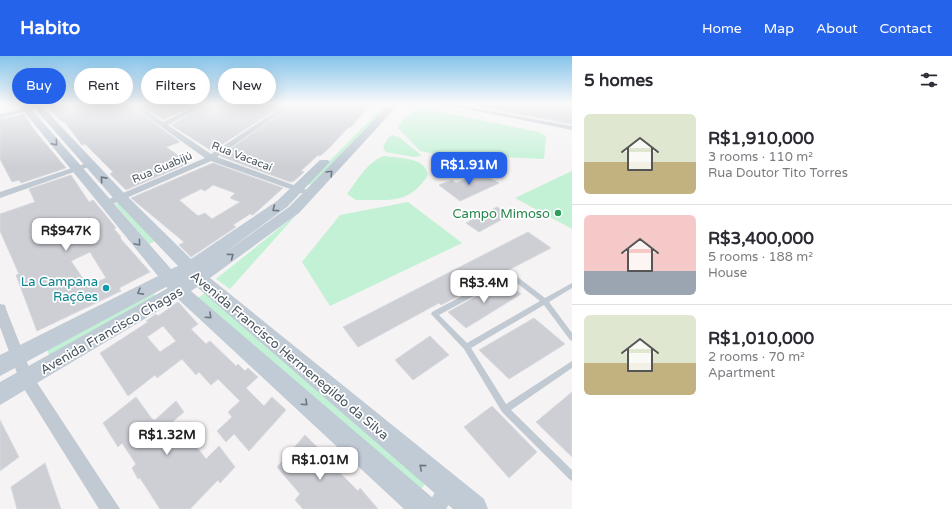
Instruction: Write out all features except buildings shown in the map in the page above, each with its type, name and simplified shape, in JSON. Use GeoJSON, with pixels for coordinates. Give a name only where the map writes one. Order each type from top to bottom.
{"type":"FeatureCollection","features":[{"type":"Feature","properties":{"kind":"main road","name":"Avenida Francisco Hermenegildo da Silva"},"geometry":{"type":"LineString","coordinates":[[44,124],[105,204],[173,284],[424,509]]}},
{"type":"Feature","properties":{"kind":"main road","name":"Avenida Francisco Hermenegildo da Silva"},"geometry":{"type":"LineString","coordinates":[[49,124],[193,274],[222,300],[474,509]]}},
{"type":"Feature","properties":{"kind":"main road","name":"Avenida Francisco Chagas"},"geometry":{"type":"LineString","coordinates":[[193,274],[244,232],[282,204],[361,124]]}},
{"type":"Feature","properties":{"kind":"main road","name":"Avenida Francisco Chagas"},"geometry":{"type":"LineString","coordinates":[[0,366],[193,274],[294,210],[376,124]]}},
{"type":"Feature","properties":{"kind":"main road","name":"Avenida Francisco Chagas"},"geometry":{"type":"LineString","coordinates":[[0,394],[26,379],[173,284]]}},
{"type":"Feature","properties":{"kind":"street","name":"Rua Vacacaí"},"geometry":{"type":"LineString","coordinates":[[160,124],[212,158],[310,193]]}},
{"type":"Feature","properties":{"kind":"street"},"geometry":{"type":"LineString","coordinates":[[163,126],[167,124]]}},
{"type":"Feature","properties":{"kind":"street","name":"Rua Guabijú"},"geometry":{"type":"LineString","coordinates":[[105,204],[212,158],[261,124]]}},
{"type":"Feature","properties":{"kind":"street"},"geometry":{"type":"LineString","coordinates":[[551,124],[572,128]]}},
{"type":"Feature","properties":{"kind":"street"},"geometry":{"type":"LineString","coordinates":[[0,195],[90,165]]}},
{"type":"Feature","properties":{"kind":"street"},"geometry":{"type":"LineString","coordinates":[[0,309],[26,379],[110,509]]}},
{"type":"Feature","properties":{"kind":"street"},"geometry":{"type":"LineString","coordinates":[[435,509],[449,488]]}},
{"type":"Feature","properties":{"kind":"lane"},"geometry":{"type":"LineString","coordinates":[[572,338],[544,300],[509,274],[434,314],[466,347],[505,409],[572,476]]}},
{"type":"Feature","properties":{"kind":"lane"},"geometry":{"type":"LineString","coordinates":[[466,347],[572,284]]}},
{"type":"Feature","properties":{"kind":"lane"},"geometry":{"type":"LineString","coordinates":[[505,409],[572,364]]}},
{"type":"Feature","properties":{"kind":"green space"},"geometry":{"type":"Polygon","coordinates":[[[366,124],[371,124],[312,185],[307,184],[366,124]]]}},
{"type":"Feature","properties":{"kind":"green space"},"geometry":{"type":"Polygon","coordinates":[[[400,124],[500,124],[539,132],[546,136],[544,159],[505,157],[477,173],[465,167],[462,169],[435,154],[420,151],[398,128],[400,124]]]}},
{"type":"Feature","properties":{"kind":"green space"},"geometry":{"type":"Polygon","coordinates":[[[392,135],[399,137],[421,155],[414,157],[386,152],[383,147],[387,139],[392,135]]]}},
{"type":"Feature","properties":{"kind":"green space"},"geometry":{"type":"Polygon","coordinates":[[[384,156],[404,158],[417,162],[426,169],[428,175],[421,185],[413,192],[397,199],[356,200],[347,194],[368,167],[373,162],[384,156]]]}},
{"type":"Feature","properties":{"kind":"green space","name":"Campo Mimoso"},"geometry":{"type":"Polygon","coordinates":[[[572,171],[572,229],[515,198],[572,171]]]}},
{"type":"Feature","properties":{"kind":"green space"},"geometry":{"type":"Polygon","coordinates":[[[120,202],[155,241],[149,244],[115,204],[120,202]]]}},
{"type":"Feature","properties":{"kind":"green space"},"geometry":{"type":"Polygon","coordinates":[[[408,202],[462,243],[330,306],[302,262],[340,215],[408,202]]]}},
{"type":"Feature","properties":{"kind":"green space"},"geometry":{"type":"Polygon","coordinates":[[[296,215],[230,289],[216,279],[296,215]]]}},
{"type":"Feature","properties":{"kind":"green space"},"geometry":{"type":"Polygon","coordinates":[[[153,292],[156,297],[49,355],[47,349],[153,292]]]}},
{"type":"Feature","properties":{"kind":"green space"},"geometry":{"type":"Polygon","coordinates":[[[205,293],[427,480],[418,495],[195,300],[205,293]]]}},
{"type":"Feature","properties":{"kind":"place","name":"Campo Mimoso"},"geometry":{"type":"Point","coordinates":[558,213]}},
{"type":"Feature","properties":{"kind":"place","name":"La Campana Rações"},"geometry":{"type":"Point","coordinates":[106,288]}}]}
